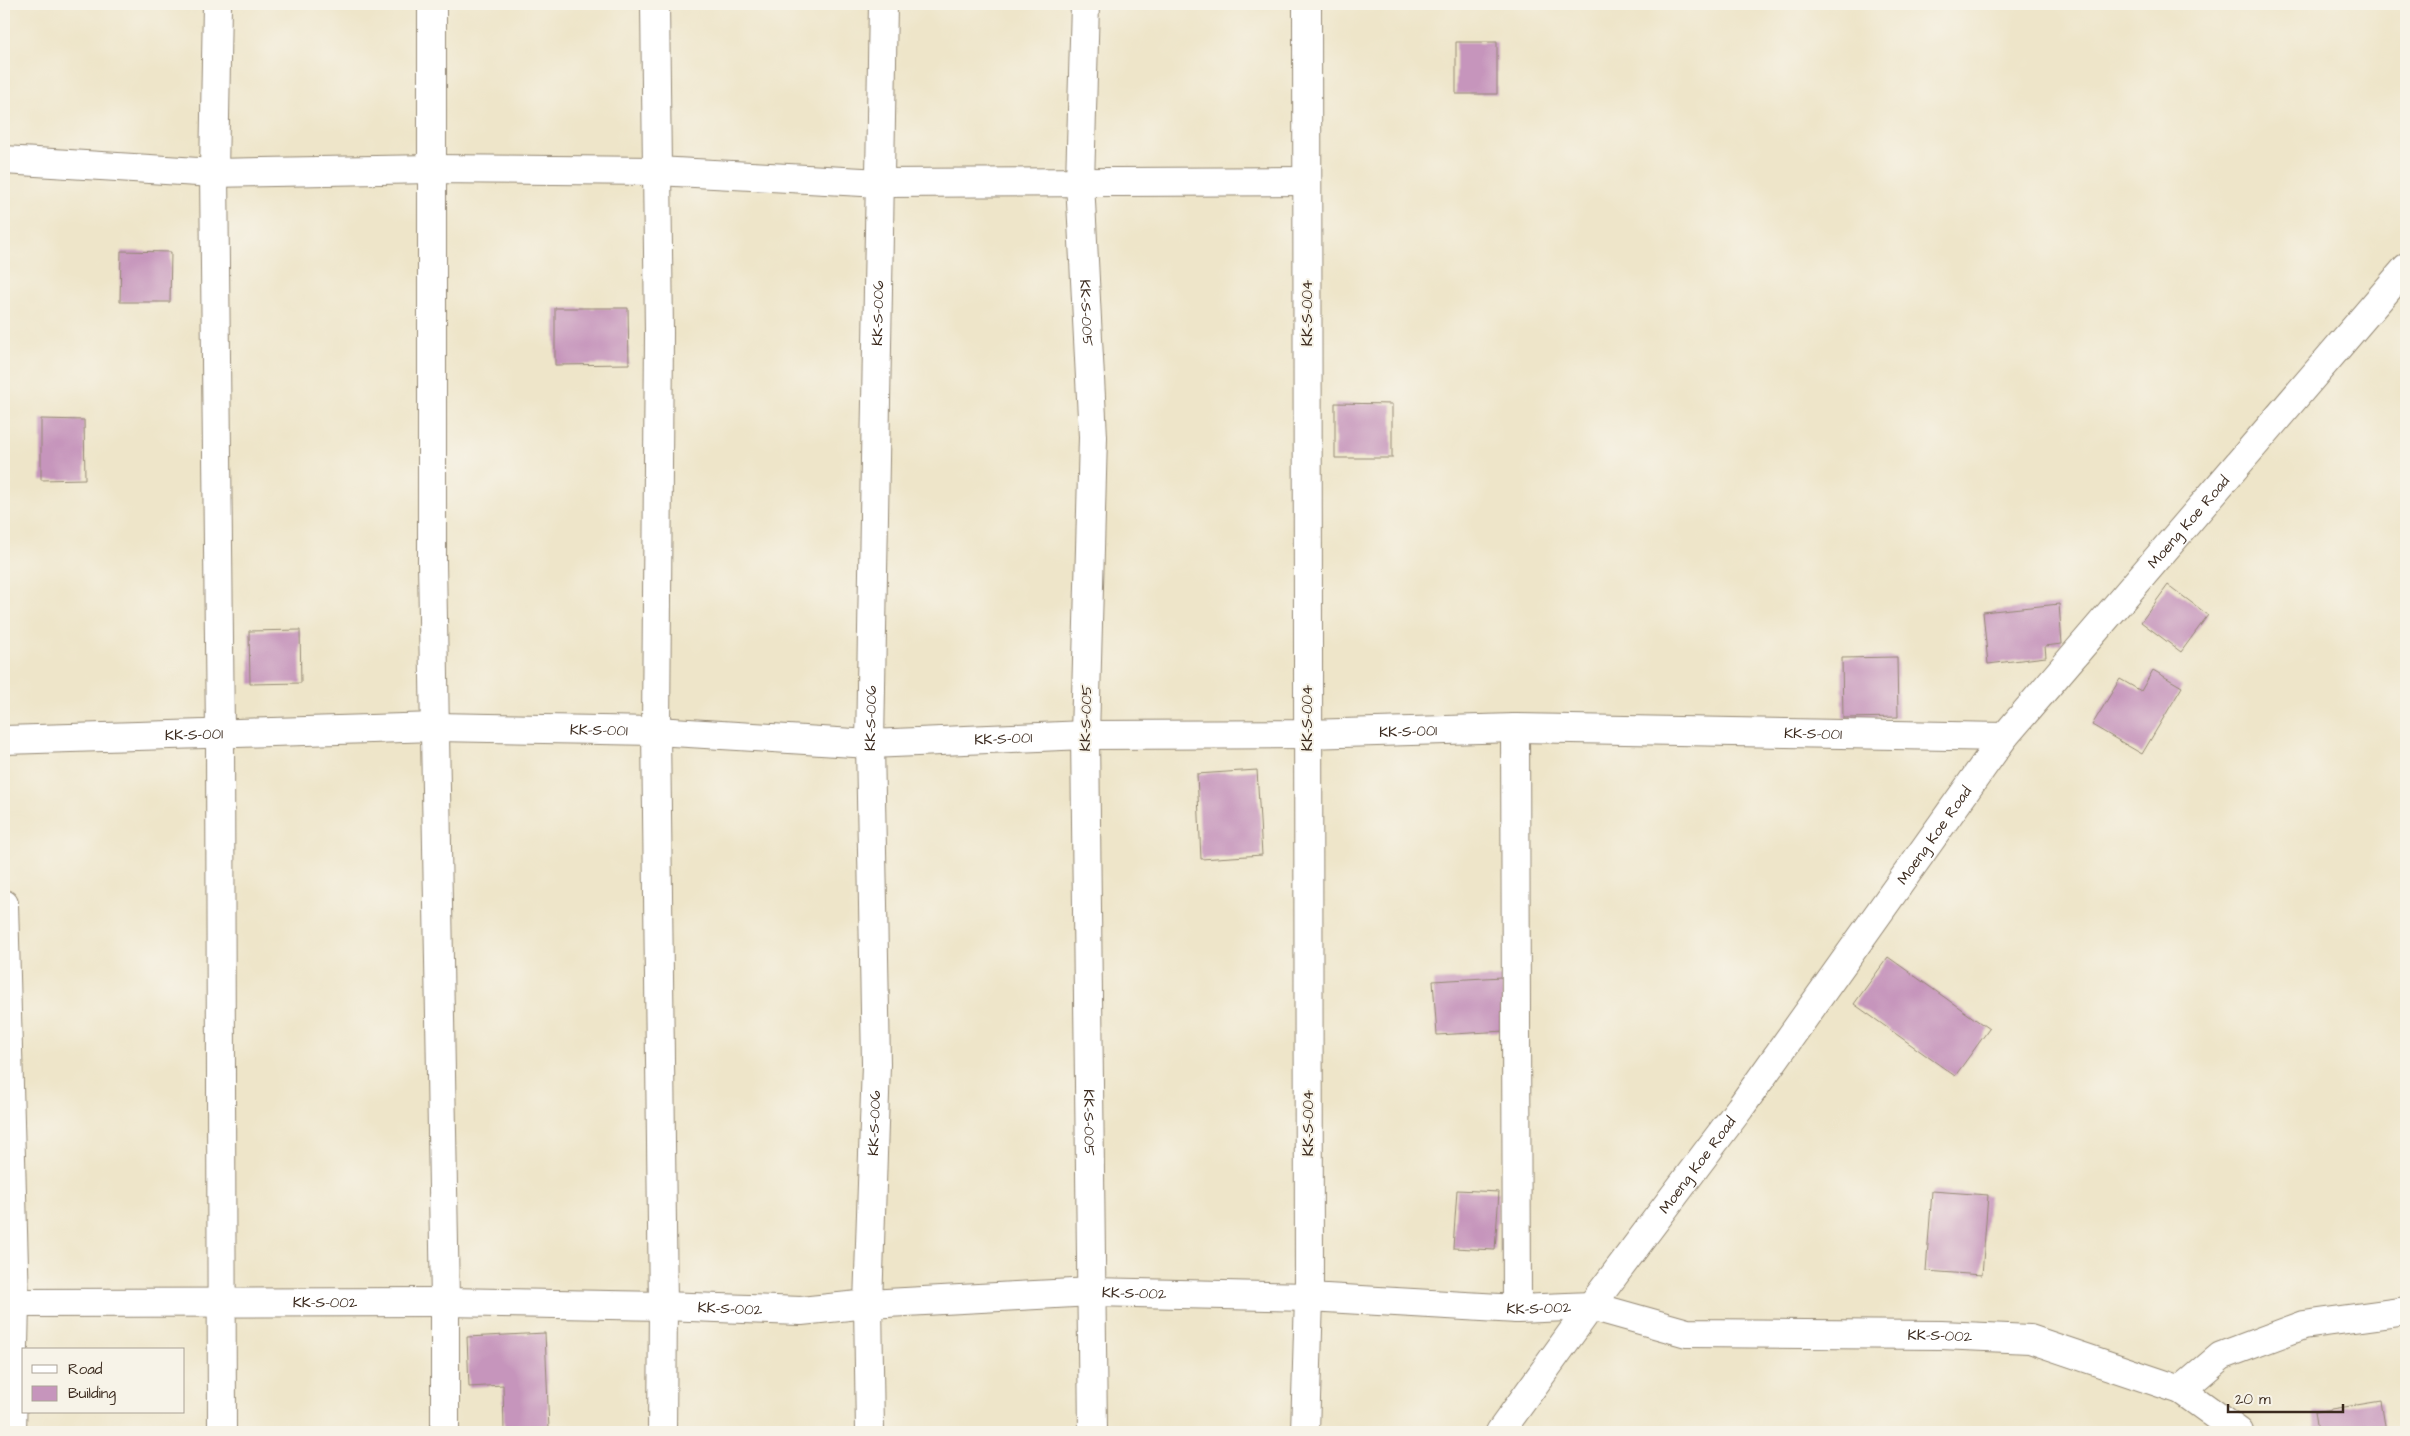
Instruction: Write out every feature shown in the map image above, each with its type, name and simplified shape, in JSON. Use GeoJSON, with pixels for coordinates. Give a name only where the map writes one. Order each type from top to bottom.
{"type":"FeatureCollection","features":[{"type":"Feature","properties":{"kind":"street"},"geometry":{"type":"LineString","coordinates":[[217,4],[214,173],[220,733],[222,1432]]}},
{"type":"Feature","properties":{"kind":"street"},"geometry":{"type":"LineString","coordinates":[[432,4],[432,562],[445,1302],[445,1432]]}},
{"type":"Feature","properties":{"kind":"street"},"geometry":{"type":"LineString","coordinates":[[655,4],[658,343],[656,731],[663,1306],[662,1432]]}},
{"type":"Feature","properties":{"kind":"street","name":"KK-S-006"},"geometry":{"type":"LineString","coordinates":[[870,1432],[868,1304],[876,1064],[870,744],[883,4]]}},
{"type":"Feature","properties":{"kind":"street","name":"KK-S-005"},"geometry":{"type":"LineString","coordinates":[[1085,4],[1080,182],[1092,437],[1085,734],[1092,1432]]}},
{"type":"Feature","properties":{"kind":"street","name":"KK-S-004"},"geometry":{"type":"LineString","coordinates":[[1305,1432],[1309,1297],[1307,4]]}},
{"type":"Feature","properties":{"kind":"street"},"geometry":{"type":"LineString","coordinates":[[4,160],[214,173],[432,169],[657,171],[881,183],[1307,180]]}},
{"type":"Feature","properties":{"kind":"street","name":"Moeng Koe Road"},"geometry":{"type":"LineString","coordinates":[[1500,1432],[1591,1306],[1740,1108],[2004,737],[2406,268]]}},
{"type":"Feature","properties":{"kind":"street","name":"KK-S-001"},"geometry":{"type":"LineString","coordinates":[[4,740],[436,727],[656,731],[870,744],[1085,734],[1307,734],[1515,728],[2004,737]]}},
{"type":"Feature","properties":{"kind":"street"},"geometry":{"type":"LineString","coordinates":[[1515,728],[1517,1309]]}},
{"type":"Feature","properties":{"kind":"street"},"geometry":{"type":"LineString","coordinates":[[4,904],[12,1432]]}},
{"type":"Feature","properties":{"kind":"street","name":"KK-S-002"},"geometry":{"type":"LineString","coordinates":[[9,1303],[445,1302],[663,1306],[801,1311],[868,1304],[1092,1292],[1309,1297],[1517,1309],[1591,1306],[1687,1333],[1941,1335],[2030,1339],[2182,1390],[2239,1432]]}},
{"type":"Feature","properties":{"kind":"street"},"geometry":{"type":"LineString","coordinates":[[2182,1390],[2221,1356],[2304,1324],[2406,1310]]}},
{"type":"Feature","properties":{"kind":"building"},"geometry":{"type":"Polygon","coordinates":[[[1456,42],[1497,42],[1497,94],[1456,94],[1456,42]]]}},
{"type":"Feature","properties":{"kind":"building"},"geometry":{"type":"Polygon","coordinates":[[[121,251],[171,252],[170,302],[120,302],[121,251]]]}},
{"type":"Feature","properties":{"kind":"building"},"geometry":{"type":"Polygon","coordinates":[[[555,308],[628,308],[629,364],[555,365],[555,308]]]}},
{"type":"Feature","properties":{"kind":"building"},"geometry":{"type":"Polygon","coordinates":[[[1335,403],[1392,404],[1392,458],[1335,458],[1335,403]]]}},
{"type":"Feature","properties":{"kind":"building"},"geometry":{"type":"Polygon","coordinates":[[[41,419],[84,420],[85,479],[41,480],[41,419]]]}},
{"type":"Feature","properties":{"kind":"building"},"geometry":{"type":"Polygon","coordinates":[[[2168,585],[2208,615],[2181,652],[2141,622],[2168,585]]]}},
{"type":"Feature","properties":{"kind":"building"},"geometry":{"type":"Polygon","coordinates":[[[2059,604],[2062,644],[2045,646],[2046,657],[1988,664],[1983,612],[2059,604]]]}},
{"type":"Feature","properties":{"kind":"building"},"geometry":{"type":"Polygon","coordinates":[[[300,630],[301,683],[250,684],[249,631],[300,630]]]}},
{"type":"Feature","properties":{"kind":"building"},"geometry":{"type":"Polygon","coordinates":[[[1897,657],[1898,717],[1843,718],[1842,658],[1897,657]]]}},
{"type":"Feature","properties":{"kind":"building"},"geometry":{"type":"Polygon","coordinates":[[[2153,670],[2182,687],[2142,754],[2092,725],[2120,679],[2141,691],[2153,670]]]}},
{"type":"Feature","properties":{"kind":"building"},"geometry":{"type":"Polygon","coordinates":[[[1257,770],[1262,855],[1201,859],[1197,774],[1257,770]]]}},
{"type":"Feature","properties":{"kind":"building"},"geometry":{"type":"Polygon","coordinates":[[[1888,957],[1989,1029],[1955,1076],[1854,1004],[1888,957]]]}},
{"type":"Feature","properties":{"kind":"building"},"geometry":{"type":"Polygon","coordinates":[[[1502,977],[1505,1031],[1437,1035],[1433,981],[1502,977]]]}},
{"type":"Feature","properties":{"kind":"building"},"geometry":{"type":"Polygon","coordinates":[[[1457,1190],[1499,1192],[1495,1250],[1453,1248],[1457,1190]]]}},
{"type":"Feature","properties":{"kind":"building"},"geometry":{"type":"Polygon","coordinates":[[[1932,1191],[1988,1195],[1982,1275],[1926,1271],[1932,1191]]]}},
{"type":"Feature","properties":{"kind":"building"},"geometry":{"type":"Polygon","coordinates":[[[545,1333],[549,1430],[504,1431],[503,1385],[469,1387],[467,1337],[545,1333]]]}},
{"type":"Feature","properties":{"kind":"building"},"geometry":{"type":"Polygon","coordinates":[[[2381,1401],[2386,1432],[2317,1432],[2314,1412],[2381,1401]]]}}]}
